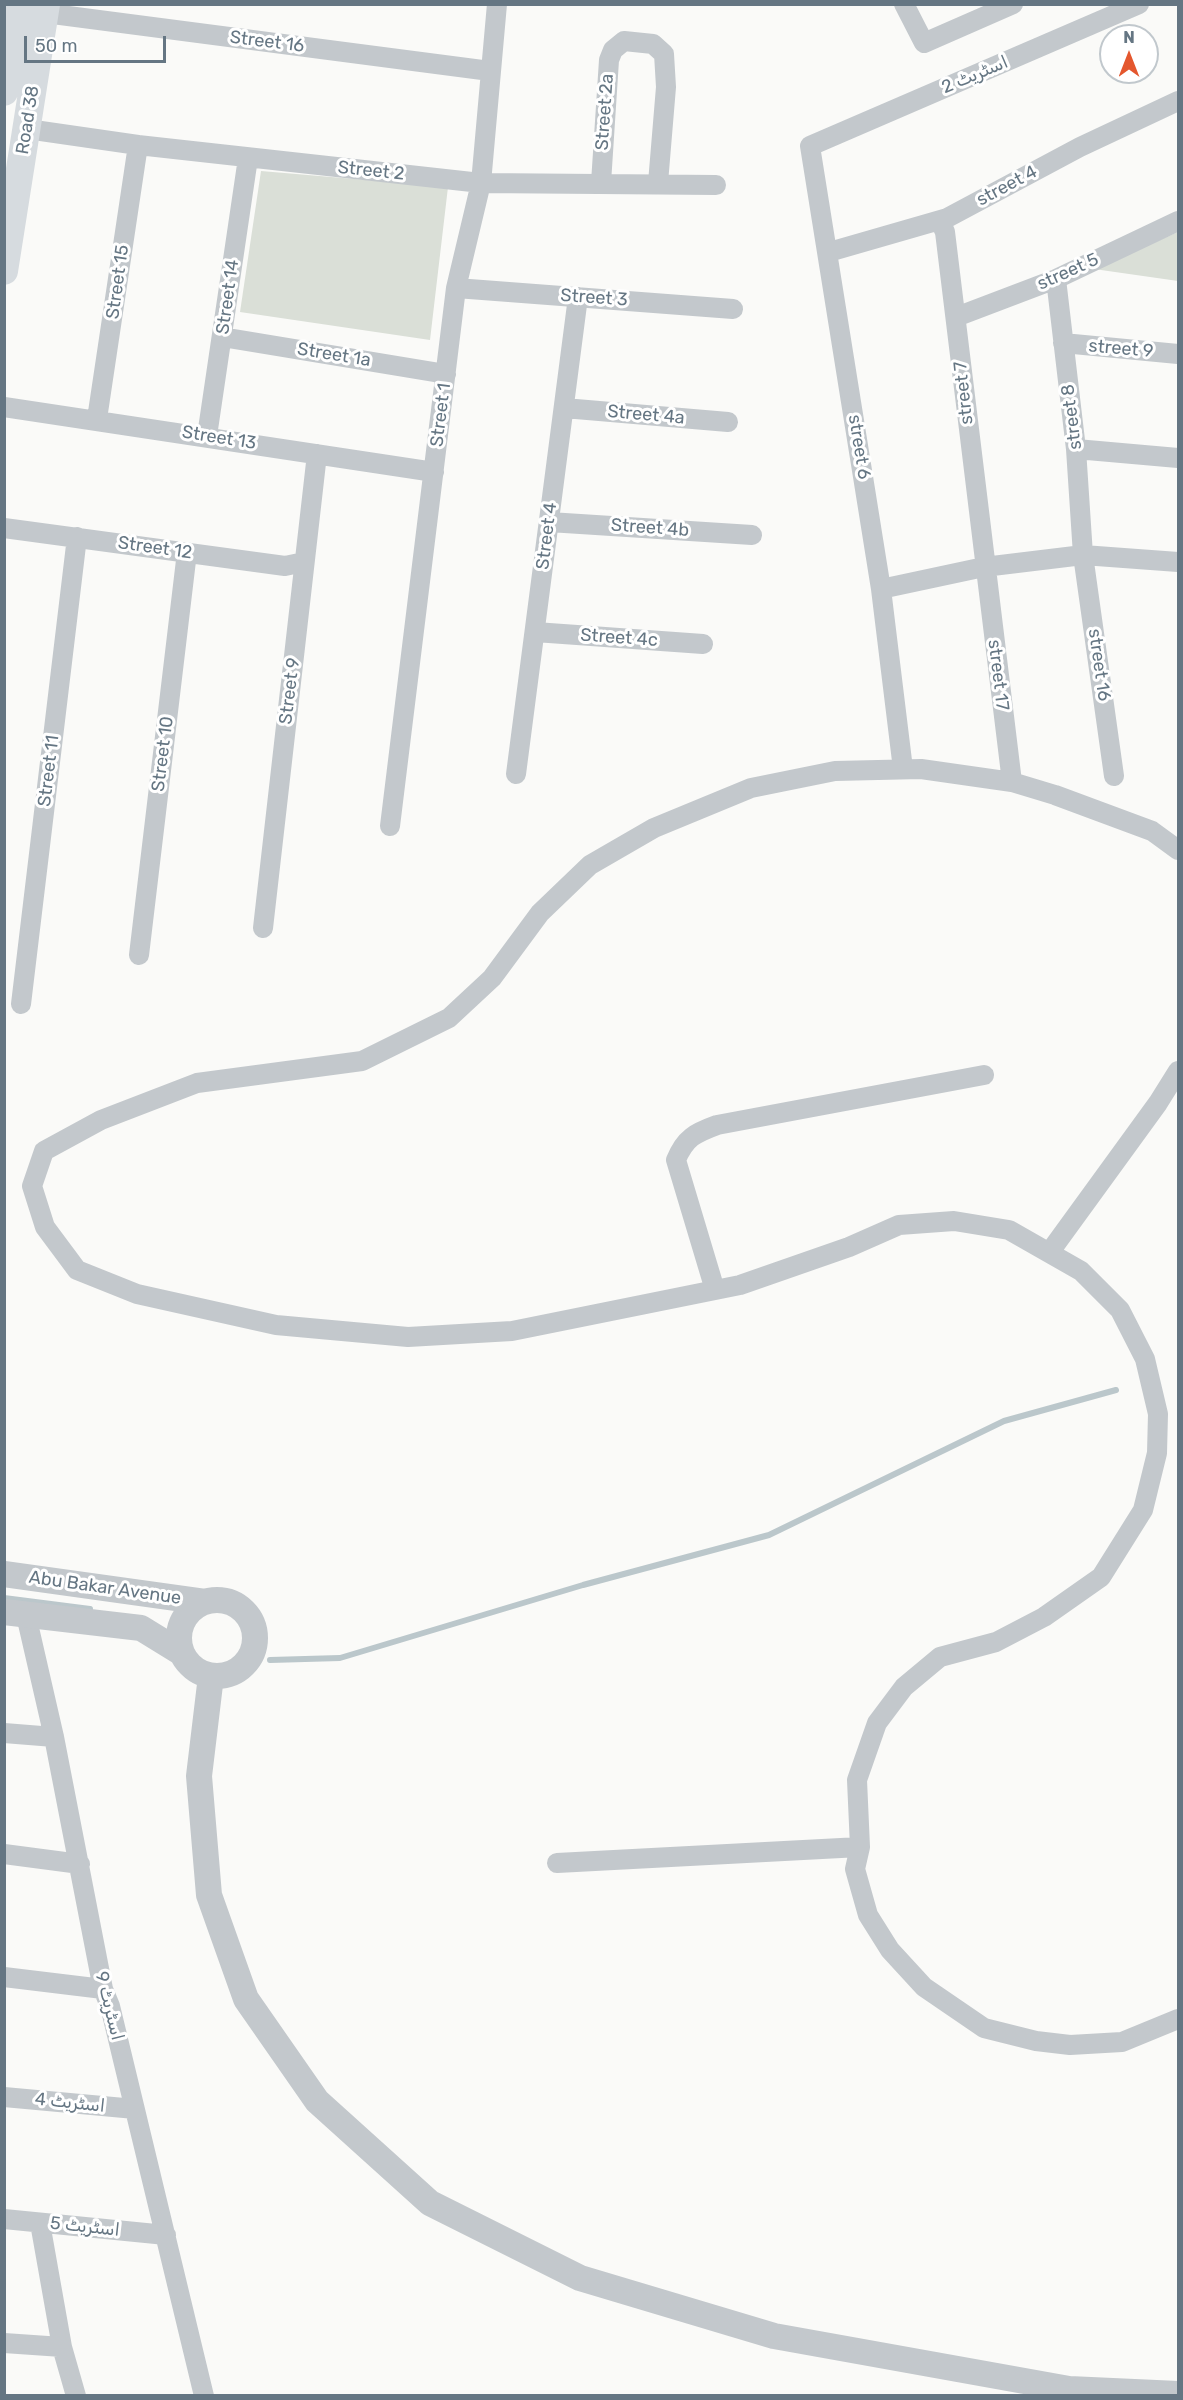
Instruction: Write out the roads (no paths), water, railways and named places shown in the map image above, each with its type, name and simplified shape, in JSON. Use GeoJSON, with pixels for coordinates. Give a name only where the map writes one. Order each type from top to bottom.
{"type":"FeatureCollection","features":[{"type":"Feature","properties":{"kind":"main road","name":"Road 38"},"geometry":{"type":"LineString","coordinates":[[4,92],[18,4]]}},
{"type":"Feature","properties":{"kind":"main road","name":"Road 38"},"geometry":{"type":"LineString","coordinates":[[6,255],[45,9]]}},
{"type":"Feature","properties":{"kind":"street","name":"Street 1"},"geometry":{"type":"LineString","coordinates":[[390,826],[456,288],[481,183],[497,4]]}},
{"type":"Feature","properties":{"kind":"street"},"geometry":{"type":"LineString","coordinates":[[904,4],[924,43],[1012,4]]}},
{"type":"Feature","properties":{"kind":"street","name":"اسٹریٹ 2"},"geometry":{"type":"LineString","coordinates":[[810,146],[1139,4]]}},
{"type":"Feature","properties":{"kind":"street","name":"Street 16"},"geometry":{"type":"LineString","coordinates":[[45,9],[490,71]]}},
{"type":"Feature","properties":{"kind":"street","name":"Street 2a"},"geometry":{"type":"LineString","coordinates":[[601,183],[609,60],[613,50],[624,41],[653,44],[664,54],[666,87],[658,183]]}},
{"type":"Feature","properties":{"kind":"street","name":"street 4"},"geometry":{"type":"LineString","coordinates":[[829,252],[940,221],[1080,147],[1179,101]]}},
{"type":"Feature","properties":{"kind":"street","name":"Street 2"},"geometry":{"type":"LineString","coordinates":[[27,129],[138,145],[481,183],[716,185]]}},
{"type":"Feature","properties":{"kind":"street","name":"Street 15"},"geometry":{"type":"LineString","coordinates":[[98,419],[138,145]]}},
{"type":"Feature","properties":{"kind":"street","name":"street 6"},"geometry":{"type":"LineString","coordinates":[[810,146],[829,252],[881,589],[902,759]]}},
{"type":"Feature","properties":{"kind":"street","name":"Street 14"},"geometry":{"type":"LineString","coordinates":[[207,436],[248,158]]}},
{"type":"Feature","properties":{"kind":"street","name":"street 7"},"geometry":{"type":"LineString","coordinates":[[940,221],[945,232],[956,317],[984,567]]}},
{"type":"Feature","properties":{"kind":"street","name":"street 5"},"geometry":{"type":"LineString","coordinates":[[956,317],[1056,279],[1179,221]]}},
{"type":"Feature","properties":{"kind":"street","name":"street 8"},"geometry":{"type":"LineString","coordinates":[[1056,279],[1076,448],[1083,555]]}},
{"type":"Feature","properties":{"kind":"street","name":"Street 3"},"geometry":{"type":"LineString","coordinates":[[456,288],[733,309]]}},
{"type":"Feature","properties":{"kind":"street","name":"Street 4"},"geometry":{"type":"LineString","coordinates":[[516,774],[578,297]]}},
{"type":"Feature","properties":{"kind":"street","name":"Street 1a"},"geometry":{"type":"LineString","coordinates":[[222,337],[446,374]]}},
{"type":"Feature","properties":{"kind":"street","name":"street 9"},"geometry":{"type":"LineString","coordinates":[[1063,343],[1179,354]]}},
{"type":"Feature","properties":{"kind":"street","name":"Street 13"},"geometry":{"type":"LineString","coordinates":[[4,407],[98,419],[434,472]]}},
{"type":"Feature","properties":{"kind":"street","name":"Street 4a"},"geometry":{"type":"LineString","coordinates":[[564,408],[728,422]]}},
{"type":"Feature","properties":{"kind":"street"},"geometry":{"type":"LineString","coordinates":[[1076,448],[1179,458]]}},
{"type":"Feature","properties":{"kind":"street","name":"Street 9"},"geometry":{"type":"LineString","coordinates":[[263,928],[317,454]]}},
{"type":"Feature","properties":{"kind":"street","name":"Street 4b"},"geometry":{"type":"LineString","coordinates":[[549,522],[752,535]]}},
{"type":"Feature","properties":{"kind":"street","name":"Street 12"},"geometry":{"type":"LineString","coordinates":[[4,528],[285,566],[304,562]]}},
{"type":"Feature","properties":{"kind":"street","name":"Street 11"},"geometry":{"type":"LineString","coordinates":[[21,1004],[77,537]]}},
{"type":"Feature","properties":{"kind":"street","name":"Street 10"},"geometry":{"type":"LineString","coordinates":[[140,955],[187,552]]}},
{"type":"Feature","properties":{"kind":"street"},"geometry":{"type":"LineString","coordinates":[[881,589],[984,567],[1083,555],[1179,562]]}},
{"type":"Feature","properties":{"kind":"street","name":"street 16"},"geometry":{"type":"LineString","coordinates":[[1083,555],[1114,776]]}},
{"type":"Feature","properties":{"kind":"street","name":"street 17"},"geometry":{"type":"LineString","coordinates":[[984,567],[1012,783]]}},
{"type":"Feature","properties":{"kind":"street","name":"Street 4c"},"geometry":{"type":"LineString","coordinates":[[535,632],[703,644]]}},
{"type":"Feature","properties":{"kind":"street"},"geometry":{"type":"LineString","coordinates":[[1179,850],[1152,831],[1055,795],[1012,783],[921,769],[902,759],[751,788],[654,828],[590,865],[540,913],[492,978],[449,1018],[362,1061],[197,1083],[101,1120],[44,1151],[32,1186],[45,1227],[77,1270],[136,1294],[276,1325],[408,1337],[512,1331],[740,1285],[849,1248],[899,1225],[954,1221],[1009,1230],[1081,1271],[1120,1310],[1144,1359],[1158,1414],[1157,1453],[1143,1510],[1101,1577],[1044,1617],[996,1642],[940,1657],[904,1687],[878,1723],[857,1780],[860,1847],[855,1869],[868,1915],[890,1950],[924,1988],[984,2028],[1036,2041],[1091,2044],[1122,2042],[1179,2019]]}},
{"type":"Feature","properties":{"kind":"street"},"geometry":{"type":"LineString","coordinates":[[715,1290],[676,1160],[683,1143],[694,1133],[717,1125],[984,1075]]}},
{"type":"Feature","properties":{"kind":"street"},"geometry":{"type":"LineString","coordinates":[[1049,1252],[1175,1083]]}},
{"type":"Feature","properties":{"kind":"street","name":"Abu Bakar Avenue"},"geometry":{"type":"LineString","coordinates":[[4,1574],[205,1602]]}},
{"type":"Feature","properties":{"kind":"street"},"geometry":{"type":"LineString","coordinates":[[217,1600],[239,1606],[247,1614],[256,1635],[255,1647],[243,1667],[234,1673],[211,1676],[197,1672],[180,1652],[181,1626],[195,1607],[205,1602],[217,1600]]}},
{"type":"Feature","properties":{"kind":"street","name":"Abu Bakar Avenue"},"geometry":{"type":"LineString","coordinates":[[15,1613],[141,1628],[180,1652]]}},
{"type":"Feature","properties":{"kind":"street","name":"اسٹریٹ 9"},"geometry":{"type":"LineString","coordinates":[[15,1613],[54,1737],[103,1989],[135,2109],[204,2396]]}},
{"type":"Feature","properties":{"kind":"street"},"geometry":{"type":"LineString","coordinates":[[211,1676],[199,1776],[209,1895],[246,1999],[317,2101],[430,2203],[580,2278],[774,2336],[1068,2389],[1179,2394]]}},
{"type":"Feature","properties":{"kind":"street"},"geometry":{"type":"LineString","coordinates":[[4,1733],[54,1737]]}},
{"type":"Feature","properties":{"kind":"street"},"geometry":{"type":"LineString","coordinates":[[557,1863],[860,1847]]}},
{"type":"Feature","properties":{"kind":"street"},"geometry":{"type":"LineString","coordinates":[[4,1854],[80,1864]]}},
{"type":"Feature","properties":{"kind":"street"},"geometry":{"type":"LineString","coordinates":[[4,1977],[103,1989]]}},
{"type":"Feature","properties":{"kind":"street","name":"اسٹریٹ 4"},"geometry":{"type":"LineString","coordinates":[[4,2097],[135,2109]]}},
{"type":"Feature","properties":{"kind":"street","name":"اسٹریٹ 5"},"geometry":{"type":"LineString","coordinates":[[4,2219],[166,2235]]}},
{"type":"Feature","properties":{"kind":"street"},"geometry":{"type":"LineString","coordinates":[[40,2223],[62,2348],[76,2396]]}},
{"type":"Feature","properties":{"kind":"street"},"geometry":{"type":"LineString","coordinates":[[4,2343],[62,2348]]}},
{"type":"Feature","properties":{"kind":"waterway"},"geometry":{"type":"LineString","coordinates":[[270,1660],[340,1658],[583,1585],[769,1535],[1004,1421],[1116,1390]]}},
{"type":"Feature","properties":{"kind":"waterway"},"geometry":{"type":"LineString","coordinates":[[4,1598],[90,1609]]}}]}
